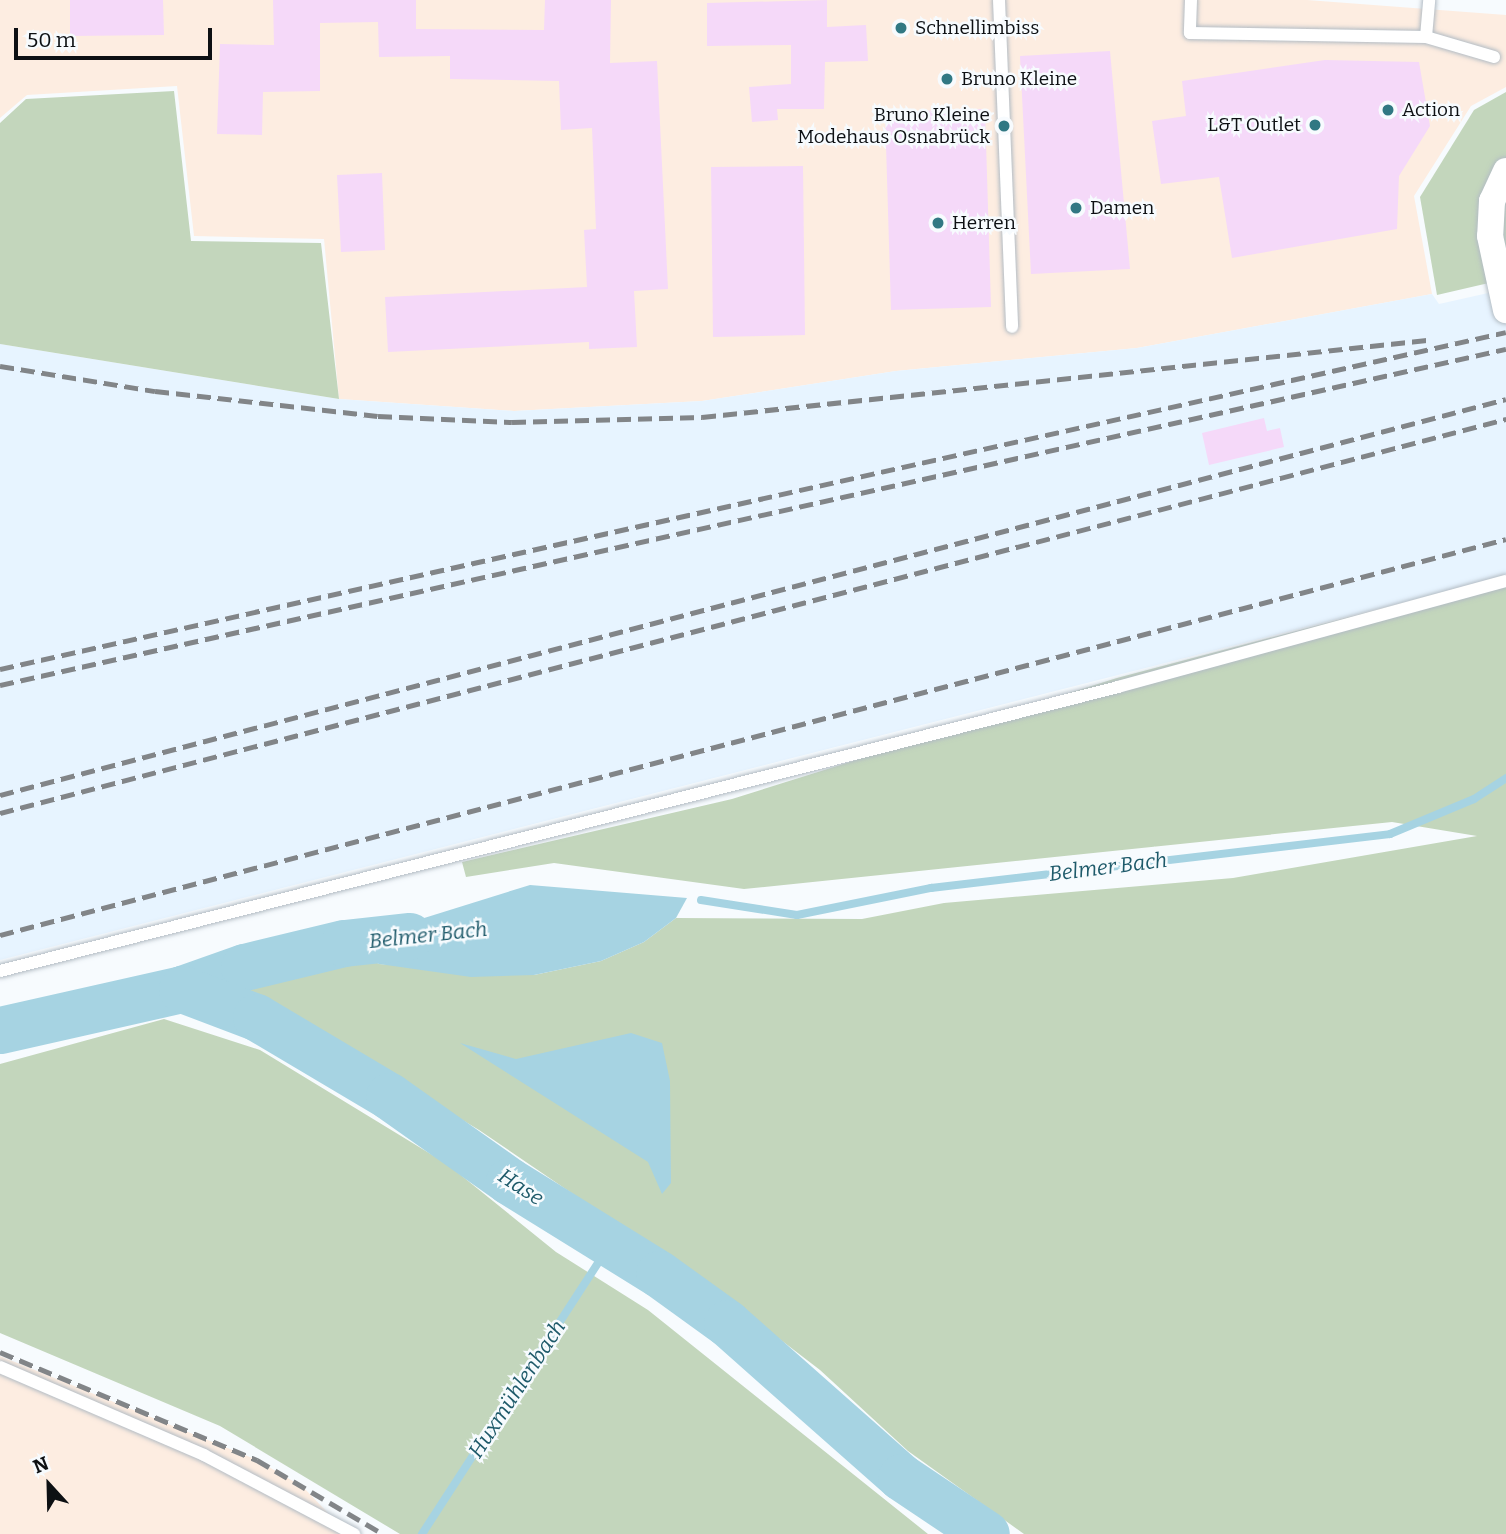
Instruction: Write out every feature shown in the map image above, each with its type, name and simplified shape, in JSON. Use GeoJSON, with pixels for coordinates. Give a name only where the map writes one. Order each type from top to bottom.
{"type":"FeatureCollection","features":[{"type":"Feature","properties":{"kind":"street"},"geometry":{"type":"LineString","coordinates":[[1506,171],[1492,201],[1490,236],[1506,310]]}},
{"type":"Feature","properties":{"kind":"lane"},"geometry":{"type":"LineString","coordinates":[[999,0],[1012,327]]}},
{"type":"Feature","properties":{"kind":"lane"},"geometry":{"type":"LineString","coordinates":[[1191,0],[1189,33],[1426,37],[1494,57]]}},
{"type":"Feature","properties":{"kind":"lane"},"geometry":{"type":"LineString","coordinates":[[1426,37],[1429,0]]}},
{"type":"Feature","properties":{"kind":"lane"},"geometry":{"type":"LineString","coordinates":[[0,971],[1118,687],[1506,581]]}},
{"type":"Feature","properties":{"kind":"lane"},"geometry":{"type":"LineString","coordinates":[[0,1367],[204,1455],[354,1534]]}},
{"type":"Feature","properties":{"kind":"shaded area"},"geometry":{"type":"Polygon","coordinates":[[[0,0],[1307,0],[1506,15],[1506,87],[1471,106],[1414,196],[1432,294],[1137,348],[896,371],[702,401],[514,411],[339,399],[324,239],[194,236],[177,86],[27,95],[0,118],[0,0]]]}},
{"type":"Feature","properties":{"kind":"shaded area"},"geometry":{"type":"Polygon","coordinates":[[[1506,289],[1506,576],[0,960],[0,344],[339,399],[514,411],[702,401],[896,371],[1137,348],[1432,294],[1439,304],[1506,289]]]}},
{"type":"Feature","properties":{"kind":"shaded area"},"geometry":{"type":"Polygon","coordinates":[[[0,1356],[257,1460],[303,1487],[348,1534],[0,1534],[0,1356]]]}},
{"type":"Feature","properties":{"kind":"green space"},"geometry":{"type":"Polygon","coordinates":[[[174,91],[191,241],[321,243],[339,399],[0,344],[0,123],[26,99],[174,91]]]}},
{"type":"Feature","properties":{"kind":"green space"},"geometry":{"type":"Polygon","coordinates":[[[1506,92],[1506,279],[1437,295],[1420,197],[1474,110],[1506,92]]]}},
{"type":"Feature","properties":{"kind":"green space"},"geometry":{"type":"Polygon","coordinates":[[[1506,576],[1506,1534],[1024,1534],[908,1451],[820,1370],[730,1301],[479,1130],[236,983],[359,952],[379,964],[534,975],[601,961],[644,942],[676,918],[862,919],[944,903],[1233,878],[1477,836],[1392,822],[744,889],[554,863],[466,877],[462,862],[732,799],[1117,678],[1506,576]]]}},
{"type":"Feature","properties":{"kind":"green space"},"geometry":{"type":"Polygon","coordinates":[[[164,1019],[260,1050],[447,1164],[556,1252],[648,1310],[928,1534],[400,1534],[220,1426],[0,1333],[0,1064],[164,1019]]]}},
{"type":"Feature","properties":{"kind":"water"},"geometry":{"type":"Polygon","coordinates":[[[530,885],[687,898],[676,918],[644,942],[601,961],[534,975],[471,977],[379,964],[344,943],[530,885]]]}},
{"type":"Feature","properties":{"kind":"water"},"geometry":{"type":"Polygon","coordinates":[[[631,1033],[662,1043],[670,1081],[671,1183],[662,1194],[648,1162],[460,1043],[516,1059],[631,1033]]]}},
{"type":"Feature","properties":{"kind":"building"},"geometry":{"type":"Polygon","coordinates":[[[70,0],[163,0],[164,35],[70,36],[70,0]]]}},
{"type":"Feature","properties":{"kind":"building"},"geometry":{"type":"Polygon","coordinates":[[[273,0],[416,0],[416,29],[544,30],[545,0],[611,0],[610,63],[657,61],[668,289],[634,291],[637,347],[589,349],[589,342],[388,352],[385,297],[587,287],[584,230],[596,229],[592,128],[561,130],[559,81],[450,79],[450,56],[379,57],[378,22],[320,23],[320,91],[263,92],[262,135],[217,134],[220,44],[274,45],[273,0]]]}},
{"type":"Feature","properties":{"kind":"building"},"geometry":{"type":"Polygon","coordinates":[[[827,0],[827,27],[866,25],[868,61],[825,62],[824,109],[777,109],[778,120],[752,122],[749,87],[791,84],[791,45],[707,46],[707,3],[827,0]]]}},
{"type":"Feature","properties":{"kind":"building","name":"Damen"},"geometry":{"type":"Polygon","coordinates":[[[1110,51],[1130,269],[1031,274],[1020,56],[1110,51]]]}},
{"type":"Feature","properties":{"kind":"building"},"geometry":{"type":"Polygon","coordinates":[[[1325,60],[1419,62],[1430,126],[1399,176],[1397,229],[1232,258],[1219,177],[1161,184],[1152,121],[1186,116],[1182,81],[1325,60]]]}},
{"type":"Feature","properties":{"kind":"building","name":"Herren"},"geometry":{"type":"Polygon","coordinates":[[[985,109],[991,307],[891,310],[885,112],[985,109]]]}},
{"type":"Feature","properties":{"kind":"building"},"geometry":{"type":"Polygon","coordinates":[[[803,166],[805,335],[713,337],[711,167],[803,166]]]}},
{"type":"Feature","properties":{"kind":"building"},"geometry":{"type":"Polygon","coordinates":[[[382,173],[385,250],[341,252],[337,175],[382,173]]]}},
{"type":"Feature","properties":{"kind":"building"},"geometry":{"type":"Polygon","coordinates":[[[1264,418],[1267,431],[1280,428],[1284,447],[1209,465],[1202,433],[1264,418]]]}},
{"type":"Feature","properties":{"kind":"waterway","name":"Belmer Bach"},"geometry":{"type":"LineString","coordinates":[[701,900],[797,915],[931,888],[1390,834],[1474,799],[1506,778]]}},
{"type":"Feature","properties":{"kind":"waterway","name":"Belmer Bach"},"geometry":{"type":"LineString","coordinates":[[182,989],[244,967],[344,943],[410,936]]}},
{"type":"Feature","properties":{"kind":"waterway","name":"Hase"},"geometry":{"type":"LineString","coordinates":[[0,1030],[182,989],[256,1017],[389,1096],[509,1181],[659,1274],[727,1323],[901,1477],[986,1534]]}},
{"type":"Feature","properties":{"kind":"waterway","name":"Huxmühlenbach"},"geometry":{"type":"LineString","coordinates":[[422,1534],[611,1243]]}},
{"type":"Feature","properties":{"kind":"railway"},"geometry":{"type":"LineString","coordinates":[[0,669],[1506,332]]}},
{"type":"Feature","properties":{"kind":"railway"},"geometry":{"type":"LineString","coordinates":[[0,366],[155,391],[378,416],[512,422],[702,417],[1427,340]]}},
{"type":"Feature","properties":{"kind":"railway"},"geometry":{"type":"LineString","coordinates":[[0,685],[1506,349]]}},
{"type":"Feature","properties":{"kind":"railway"},"geometry":{"type":"LineString","coordinates":[[0,795],[1506,399]]}},
{"type":"Feature","properties":{"kind":"railway"},"geometry":{"type":"LineString","coordinates":[[0,813],[1506,419]]}},
{"type":"Feature","properties":{"kind":"railway"},"geometry":{"type":"LineString","coordinates":[[0,935],[1506,539]]}},
{"type":"Feature","properties":{"kind":"railway"},"geometry":{"type":"LineString","coordinates":[[0,1352],[257,1460],[383,1534]]}},
{"type":"Feature","properties":{"kind":"place","name":"Schnellimbiss"},"geometry":{"type":"Point","coordinates":[901,28]}},
{"type":"Feature","properties":{"kind":"place","name":"Bruno Kleine"},"geometry":{"type":"Point","coordinates":[947,79]}},
{"type":"Feature","properties":{"kind":"place","name":"Action"},"geometry":{"type":"Point","coordinates":[1388,110]}},
{"type":"Feature","properties":{"kind":"place","name":"L&T Outlet"},"geometry":{"type":"Point","coordinates":[1315,125]}},
{"type":"Feature","properties":{"kind":"place","name":"Bruno Kleine Modehaus Osnabrück"},"geometry":{"type":"Point","coordinates":[1004,126]}},
{"type":"Feature","properties":{"kind":"place","name":"Damen"},"geometry":{"type":"Point","coordinates":[1076,208]}},
{"type":"Feature","properties":{"kind":"place","name":"Herren"},"geometry":{"type":"Point","coordinates":[938,223]}}]}
